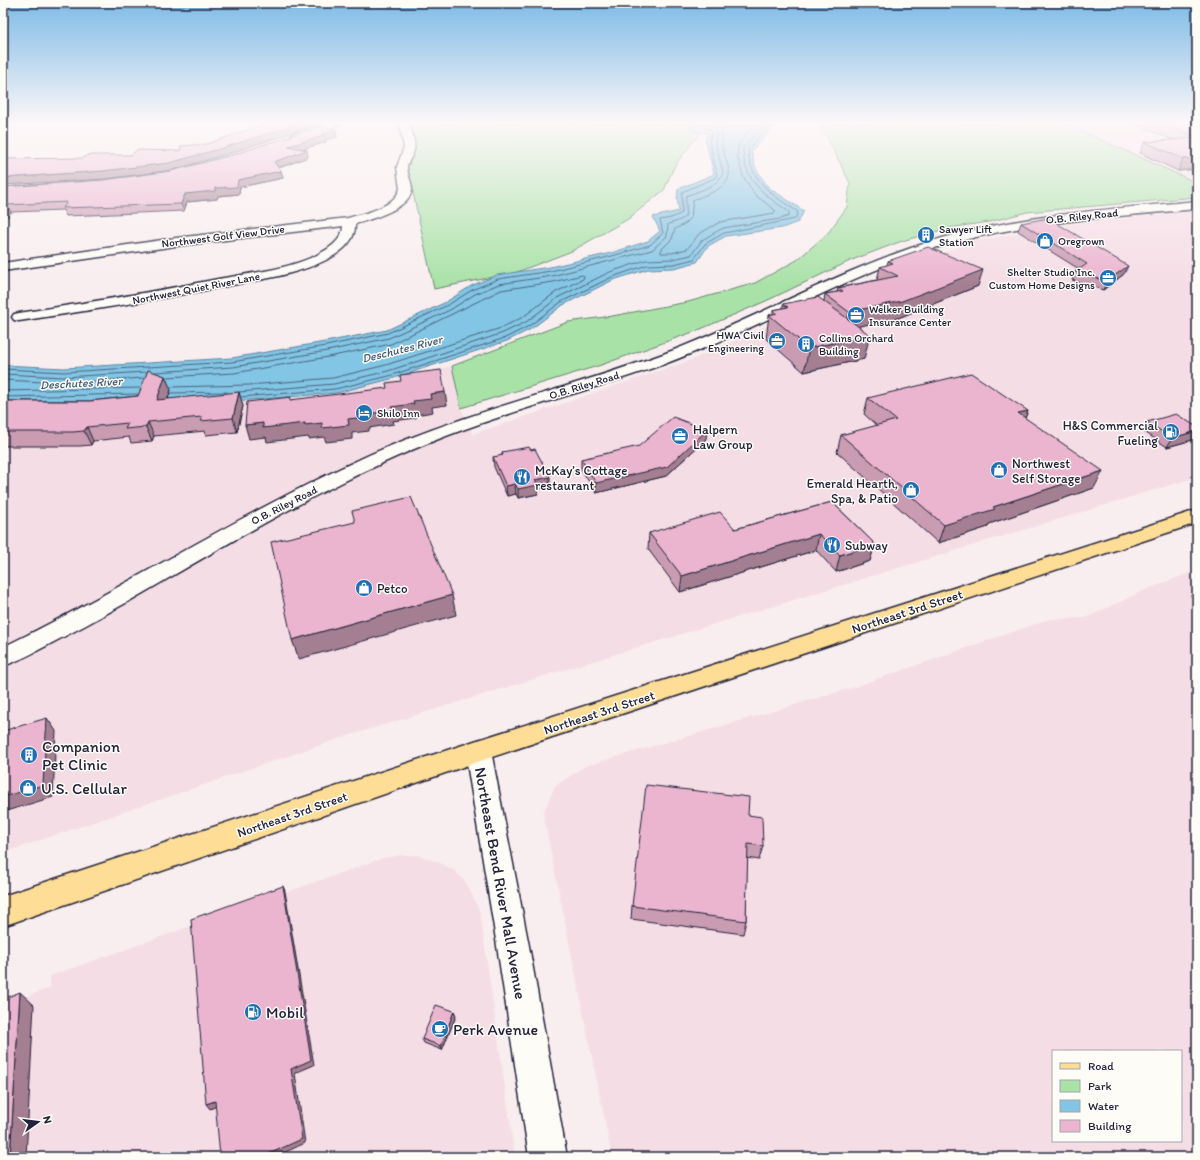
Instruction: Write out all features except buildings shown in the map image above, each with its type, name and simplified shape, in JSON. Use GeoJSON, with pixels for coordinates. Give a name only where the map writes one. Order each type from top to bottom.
{"type":"FeatureCollection","features":[{"type":"Feature","properties":{"kind":"main road","name":"Northeast 3rd Street"},"geometry":{"type":"LineString","coordinates":[[3,911],[478,751],[1197,516]]}},
{"type":"Feature","properties":{"kind":"street","name":"Northwest Golf View Drive"},"geometry":{"type":"LineString","coordinates":[[3,267],[104,251],[188,240],[349,222],[387,208],[404,195],[406,188],[403,177]]}},
{"type":"Feature","properties":{"kind":"street","name":"O.B. Riley Road"},"geometry":{"type":"LineString","coordinates":[[3,657],[80,618],[258,519],[373,461],[459,425],[676,354],[718,338],[903,255],[949,240],[1026,223],[1197,204]]}},
{"type":"Feature","properties":{"kind":"street","name":"Northwest Quiet River Lane"},"geometry":{"type":"LineString","coordinates":[[19,317],[115,304],[282,271],[307,264],[328,254],[342,243],[349,233],[349,222]]}},
{"type":"Feature","properties":{"kind":"street","name":"Northeast Bend River Mall Avenue"},"geometry":{"type":"LineString","coordinates":[[478,751],[513,946],[548,1157]]}},
{"type":"Feature","properties":{"kind":"shaded area"},"geometry":{"type":"Polygon","coordinates":[[[1184,177],[1197,177],[1197,183],[1184,177]]]}},
{"type":"Feature","properties":{"kind":"shaded area"},"geometry":{"type":"Polygon","coordinates":[[[1197,210],[1197,477],[341,738],[3,853],[3,406],[250,400],[336,393],[452,366],[461,408],[473,434],[691,360],[842,292],[973,241],[1070,224],[1197,210]]]}},
{"type":"Feature","properties":{"kind":"shaded area"},"geometry":{"type":"Polygon","coordinates":[[[1197,570],[1197,1157],[612,1157],[543,813],[555,786],[585,766],[848,689],[1050,619],[1085,618],[1145,590],[1197,570]]]}},
{"type":"Feature","properties":{"kind":"shaded area"},"geometry":{"type":"Polygon","coordinates":[[[402,855],[417,855],[438,862],[455,871],[466,882],[480,912],[515,1157],[3,1157],[3,1005],[50,988],[50,976],[383,858],[402,855]]]}},
{"type":"Feature","properties":{"kind":"green space"},"geometry":{"type":"Polygon","coordinates":[[[410,177],[670,177],[664,190],[628,219],[572,251],[517,272],[434,289],[410,177]]]}},
{"type":"Feature","properties":{"kind":"green space"},"geometry":{"type":"Polygon","coordinates":[[[847,177],[1184,177],[1197,183],[1197,197],[1027,212],[989,222],[949,228],[902,241],[852,260],[766,301],[696,331],[601,365],[461,408],[452,366],[568,322],[612,316],[688,302],[755,283],[797,260],[828,233],[847,207],[850,183],[847,177]]]}},
{"type":"Feature","properties":{"kind":"water","name":"Deschutes River"},"geometry":{"type":"Polygon","coordinates":[[[706,177],[761,177],[768,187],[804,211],[798,222],[782,228],[726,236],[708,246],[697,262],[674,268],[648,269],[613,280],[563,305],[531,329],[507,341],[391,379],[336,393],[250,400],[3,406],[3,365],[64,368],[232,358],[387,330],[446,302],[471,286],[497,275],[550,267],[611,253],[648,241],[660,231],[653,217],[679,211],[677,199],[678,189],[706,177]]]}},
{"type":"Feature","properties":{"kind":"place","name":"Sawyer Lift Station"},"geometry":{"type":"Point","coordinates":[926,235]}},
{"type":"Feature","properties":{"kind":"place","name":"Oregrown"},"geometry":{"type":"Point","coordinates":[1045,241]}},
{"type":"Feature","properties":{"kind":"place","name":"Shelter Studio Inc. Custom Home Designs"},"geometry":{"type":"Point","coordinates":[1108,278]}},
{"type":"Feature","properties":{"kind":"place","name":"Welker Building Insurance Center"},"geometry":{"type":"Point","coordinates":[856,315]}},
{"type":"Feature","properties":{"kind":"place","name":"HWA Civil Engineering"},"geometry":{"type":"Point","coordinates":[777,341]}},
{"type":"Feature","properties":{"kind":"place","name":"Collins Orchard Building"},"geometry":{"type":"Point","coordinates":[806,344]}},
{"type":"Feature","properties":{"kind":"place","name":"Shilo Inn"},"geometry":{"type":"Point","coordinates":[364,413]}},
{"type":"Feature","properties":{"kind":"place","name":"H&S Commercial Fueling"},"geometry":{"type":"Point","coordinates":[1171,432]}},
{"type":"Feature","properties":{"kind":"place","name":"Halpern Law Group"},"geometry":{"type":"Point","coordinates":[680,436]}},
{"type":"Feature","properties":{"kind":"place","name":"Northwest Self Storage"},"geometry":{"type":"Point","coordinates":[999,470]}},
{"type":"Feature","properties":{"kind":"place","name":"McKay’s Cottage restaurant"},"geometry":{"type":"Point","coordinates":[522,477]}},
{"type":"Feature","properties":{"kind":"place","name":"Emerald Hearth, Spa, & Patio"},"geometry":{"type":"Point","coordinates":[911,490]}},
{"type":"Feature","properties":{"kind":"place","name":"Subway"},"geometry":{"type":"Point","coordinates":[832,545]}},
{"type":"Feature","properties":{"kind":"place","name":"Petco"},"geometry":{"type":"Point","coordinates":[364,588]}},
{"type":"Feature","properties":{"kind":"place","name":"Companion Pet Clinic"},"geometry":{"type":"Point","coordinates":[29,755]}},
{"type":"Feature","properties":{"kind":"place","name":"U.S. Cellular"},"geometry":{"type":"Point","coordinates":[28,788]}},
{"type":"Feature","properties":{"kind":"place","name":"Mobil"},"geometry":{"type":"Point","coordinates":[253,1012]}},
{"type":"Feature","properties":{"kind":"place","name":"Perk Avenue"},"geometry":{"type":"Point","coordinates":[440,1029]}}]}
